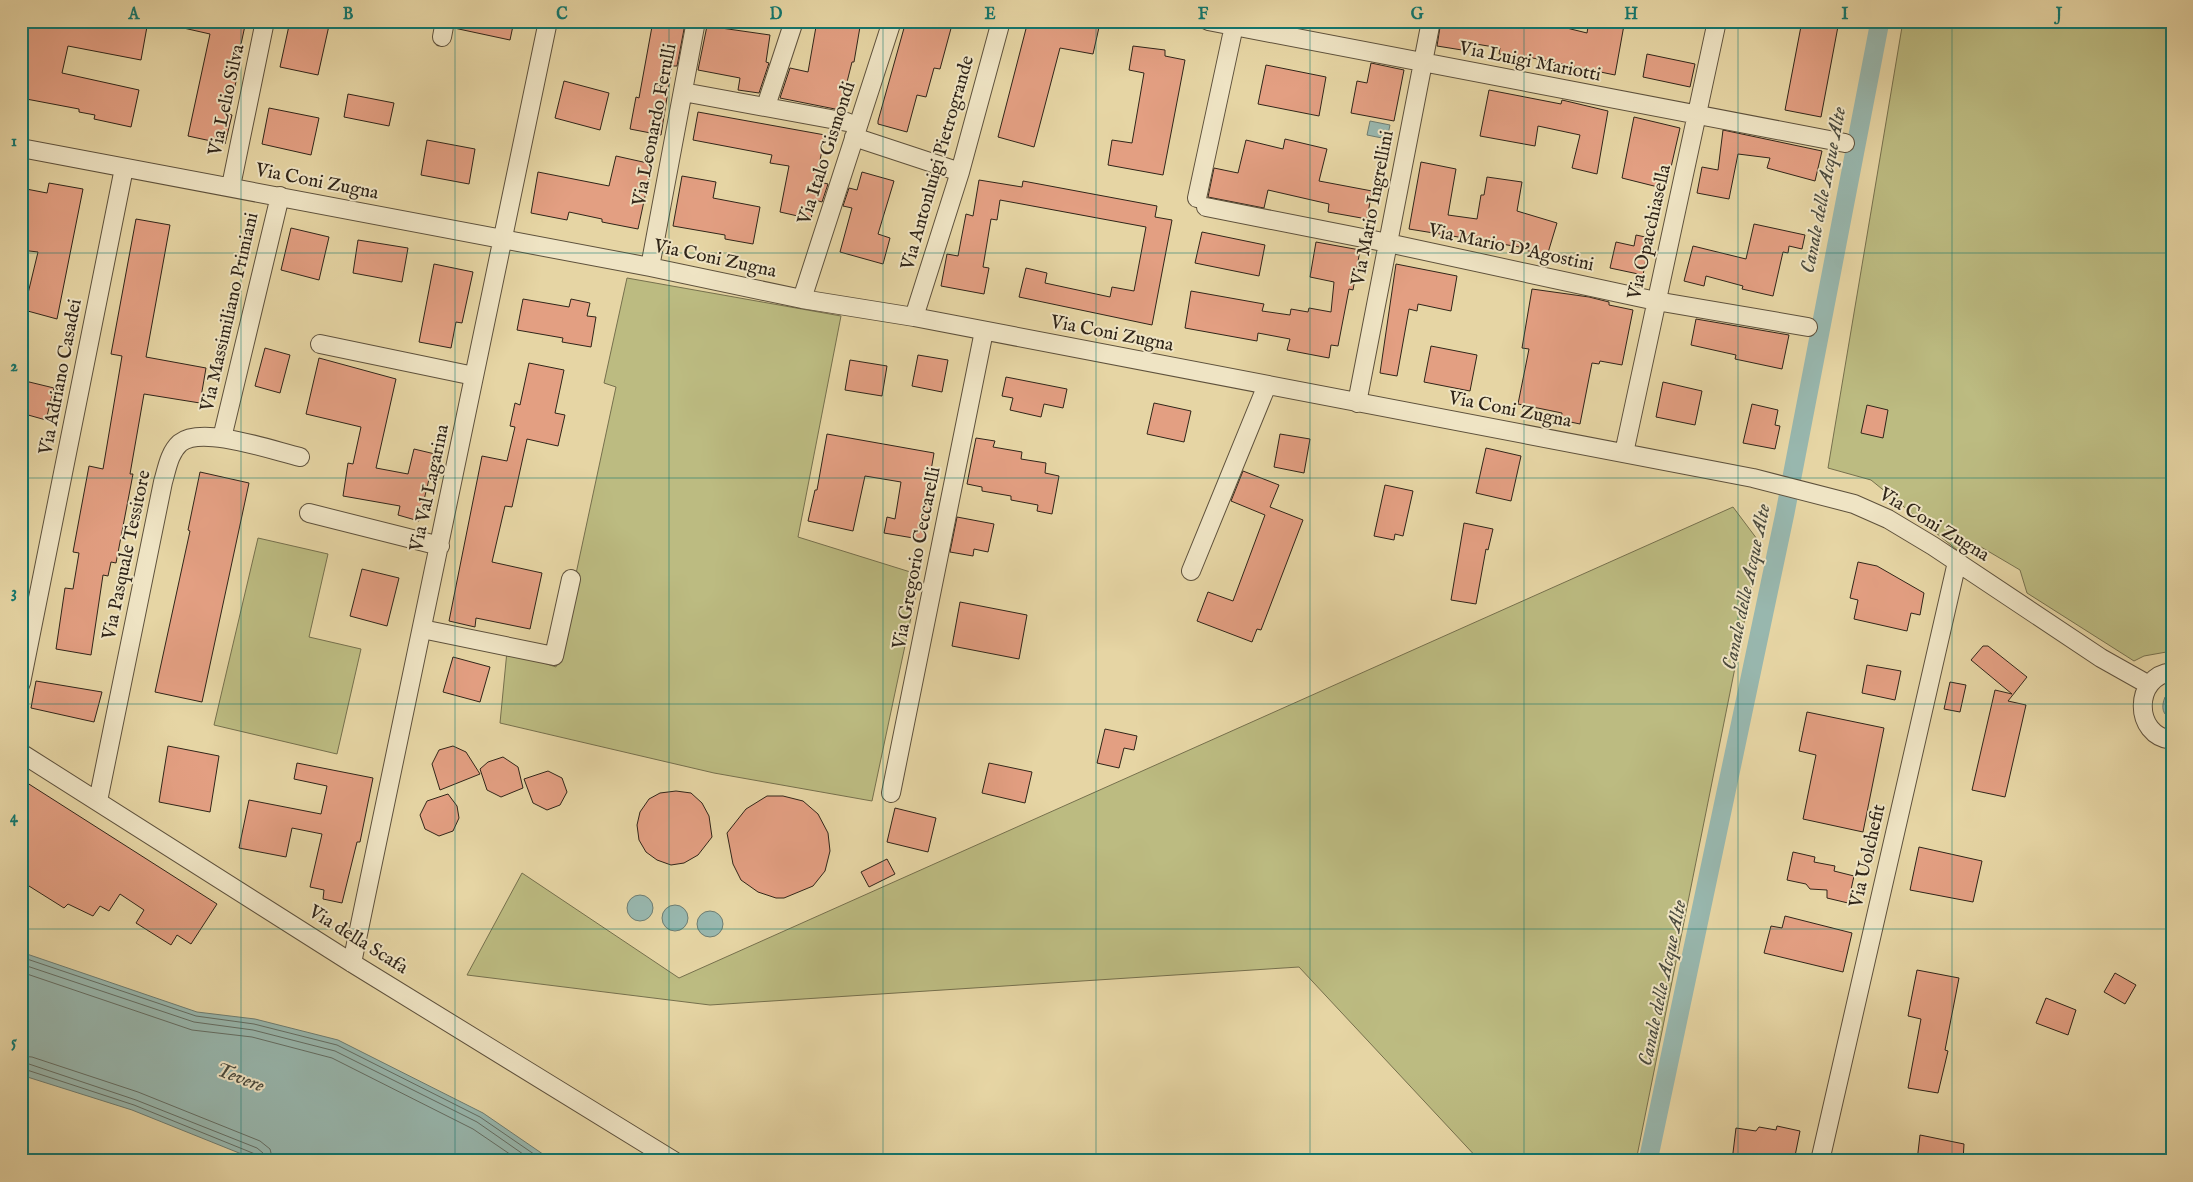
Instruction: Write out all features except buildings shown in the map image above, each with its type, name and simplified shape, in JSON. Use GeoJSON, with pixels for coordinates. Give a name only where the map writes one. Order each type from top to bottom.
{"type":"FeatureCollection","features":[{"type":"Feature","properties":{"kind":"street","name":"Via Lelio Silva"},"geometry":{"type":"LineString","coordinates":[[231,186],[265,21]]}},
{"type":"Feature","properties":{"kind":"street","name":"Via Val Lagarina"},"geometry":{"type":"LineString","coordinates":[[352,963],[548,21]]}},
{"type":"Feature","properties":{"kind":"street","name":"Via Leonardo Ferulli"},"geometry":{"type":"LineString","coordinates":[[650,267],[696,21]]}},
{"type":"Feature","properties":{"kind":"street"},"geometry":{"type":"LineString","coordinates":[[766,106],[794,21]]}},
{"type":"Feature","properties":{"kind":"street","name":"Via Italo Gismondi"},"geometry":{"type":"LineString","coordinates":[[802,299],[850,130],[892,21]]}},
{"type":"Feature","properties":{"kind":"street","name":"Via Antonluigi Pietrogrande"},"geometry":{"type":"LineString","coordinates":[[914,317],[960,172],[1001,21]]}},
{"type":"Feature","properties":{"kind":"street","name":"Via Luigi Mariotti"},"geometry":{"type":"LineString","coordinates":[[1208,21],[1234,24],[1423,63],[1844,144]]}},
{"type":"Feature","properties":{"kind":"street","name":"Via Mario Ingrellini"},"geometry":{"type":"LineString","coordinates":[[1357,403],[1431,21]]}},
{"type":"Feature","properties":{"kind":"street","name":"Via Opacchiasella"},"geometry":{"type":"LineString","coordinates":[[1624,453],[1717,21]]}},
{"type":"Feature","properties":{"kind":"street","name":"Via Mario D'Agostini"},"geometry":{"type":"LineString","coordinates":[[1234,24],[1201,202],[1656,301],[1808,327]]}},
{"type":"Feature","properties":{"kind":"street"},"geometry":{"type":"LineString","coordinates":[[683,92],[766,106],[850,130],[960,172]]}},
{"type":"Feature","properties":{"kind":"street","name":"Via Coni Zugna"},"geometry":{"type":"LineString","coordinates":[[21,148],[231,186],[502,240],[650,267],[802,299],[914,317],[1754,478],[1818,494],[1854,504],[1888,518],[2101,658],[2149,685]]}},
{"type":"Feature","properties":{"kind":"street","name":"Via Adriano Casadei"},"geometry":{"type":"LineString","coordinates":[[21,683],[124,168]]}},
{"type":"Feature","properties":{"kind":"street","name":"Via Massimiliano Primiani"},"geometry":{"type":"LineString","coordinates":[[222,438],[280,196]]}},
{"type":"Feature","properties":{"kind":"street","name":"Via Gregorio Ceccarelli"},"geometry":{"type":"LineString","coordinates":[[891,793],[984,331]]}},
{"type":"Feature","properties":{"kind":"street"},"geometry":{"type":"LineString","coordinates":[[320,344],[474,376]]}},
{"type":"Feature","properties":{"kind":"street"},"geometry":{"type":"LineString","coordinates":[[1191,571],[1266,385]]}},
{"type":"Feature","properties":{"kind":"street","name":"Via Pasquale Tessitore"},"geometry":{"type":"LineString","coordinates":[[98,801],[163,482],[171,455],[180,444],[199,437],[222,438],[300,457]]}},
{"type":"Feature","properties":{"kind":"street"},"geometry":{"type":"LineString","coordinates":[[309,513],[440,546]]}},
{"type":"Feature","properties":{"kind":"street","name":"Via Uolchefit"},"geometry":{"type":"LineString","coordinates":[[1820,1161],[1957,562]]}},
{"type":"Feature","properties":{"kind":"street"},"geometry":{"type":"LineString","coordinates":[[422,630],[554,656],[572,579]]}},
{"type":"Feature","properties":{"kind":"street"},"geometry":{"type":"LineString","coordinates":[[2172,672],[2157,677],[2143,695],[2144,717],[2149,727],[2157,735],[2172,740]]}},
{"type":"Feature","properties":{"kind":"street","name":"Via della Scafa"},"geometry":{"type":"LineString","coordinates":[[21,753],[352,963],[674,1161]]}},
{"type":"Feature","properties":{"kind":"shaded area"},"geometry":{"type":"Polygon","coordinates":[[[1903,21],[2172,21],[2172,651],[2144,656],[2134,661],[2027,593],[2020,570],[1981,547],[1957,550],[1871,480],[1828,468],[1903,21]]]}},
{"type":"Feature","properties":{"kind":"shaded area"},"geometry":{"type":"Polygon","coordinates":[[[627,278],[841,316],[798,537],[920,575],[872,801],[714,773],[500,723],[507,651],[556,667],[616,387],[604,383],[627,278]]]}},
{"type":"Feature","properties":{"kind":"shaded area"},"geometry":{"type":"Polygon","coordinates":[[[1733,507],[1760,543],[1636,1161],[1480,1161],[1299,967],[710,1005],[467,975],[522,873],[679,978],[1733,507]]]}},
{"type":"Feature","properties":{"kind":"shaded area"},"geometry":{"type":"Polygon","coordinates":[[[258,538],[328,554],[309,637],[361,649],[337,754],[214,725],[258,538]]]}},
{"type":"Feature","properties":{"kind":"water"},"geometry":{"type":"Polygon","coordinates":[[[1370,121],[1390,125],[1387,139],[1367,135],[1370,121]]]}},
{"type":"Feature","properties":{"kind":"water"},"geometry":{"type":"Polygon","coordinates":[[[2172,692],[2172,719],[2164,713],[2163,704],[2165,697],[2172,692]]]}},
{"type":"Feature","properties":{"kind":"water"},"geometry":{"type":"Polygon","coordinates":[[[640,895],[649,899],[653,908],[649,917],[640,921],[631,917],[627,908],[631,899],[640,895]]]}},
{"type":"Feature","properties":{"kind":"water"},"geometry":{"type":"Polygon","coordinates":[[[675,905],[684,909],[688,918],[684,927],[675,931],[666,927],[662,918],[666,909],[675,905]]]}},
{"type":"Feature","properties":{"kind":"water"},"geometry":{"type":"Polygon","coordinates":[[[710,911],[719,915],[723,924],[719,933],[710,937],[701,933],[697,924],[701,915],[710,911]]]}},
{"type":"Feature","properties":{"kind":"water","name":"Tevere"},"geometry":{"type":"Polygon","coordinates":[[[21,952],[197,1012],[255,1019],[338,1040],[483,1113],[553,1161],[259,1161],[132,1110],[21,1075],[21,952]]]}},
{"type":"Feature","properties":{"kind":"waterway","name":"Canale delle Acque Alte"},"geometry":{"type":"LineString","coordinates":[[1648,1161],[1785,513],[1880,21]]}}]}
